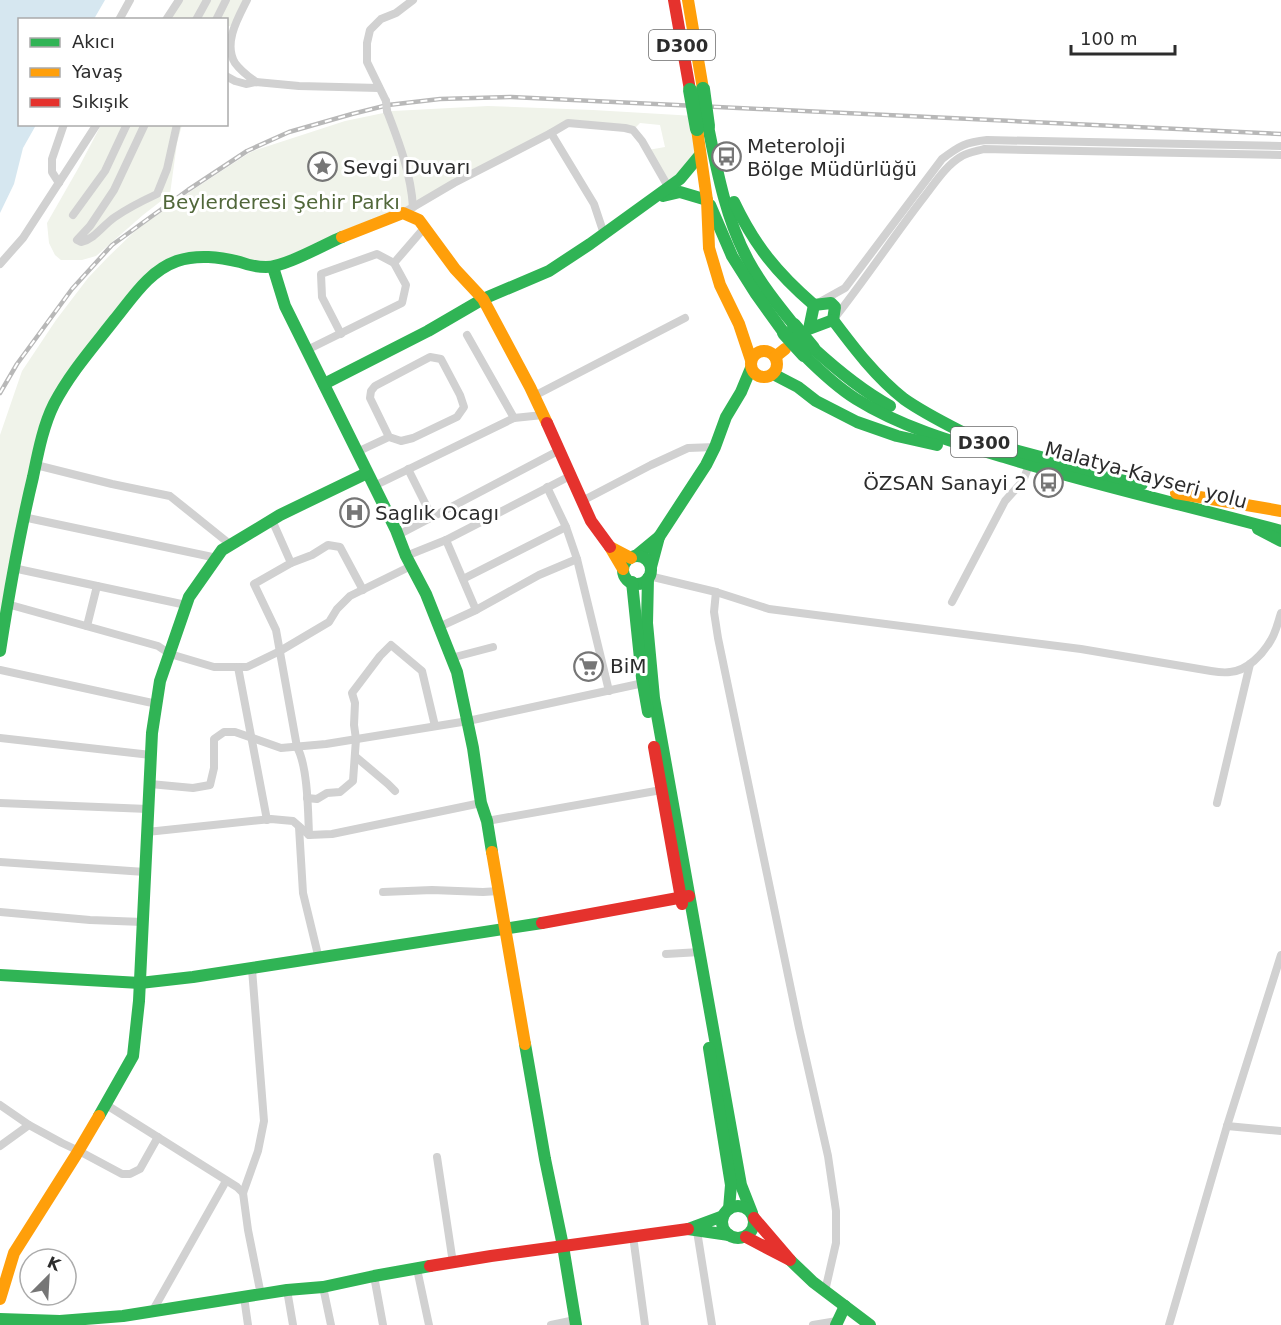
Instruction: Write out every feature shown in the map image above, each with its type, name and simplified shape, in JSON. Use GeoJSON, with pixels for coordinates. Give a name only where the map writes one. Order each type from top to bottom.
{"type":"FeatureCollection","features":[{"type":"Feature","properties":{"kind":"main road","name":"Malatya-Kayseri yolu"},"geometry":{"type":"LineString","coordinates":[[674,0],[696,90],[702,127],[700,154],[706,200],[713,207],[732,256],[756,294],[809,351],[830,380],[875,410],[925,433],[1029,465],[1281,531]]}},
{"type":"Feature","properties":{"kind":"main road","name":"D300"},"geometry":{"type":"LineString","coordinates":[[688,0],[696,90]]}},
{"type":"Feature","properties":{"kind":"main road","name":"D300"},"geometry":{"type":"LineString","coordinates":[[702,127],[714,159],[724,199],[745,254],[789,329]]}},
{"type":"Feature","properties":{"kind":"main road"},"geometry":{"type":"LineString","coordinates":[[324,384],[428,331],[483,299],[549,271],[650,201],[670,190],[700,154]]}},
{"type":"Feature","properties":{"kind":"main road"},"geometry":{"type":"LineString","coordinates":[[714,159],[739,213],[764,253],[788,282],[814,305],[831,303],[836,307],[833,320]]}},
{"type":"Feature","properties":{"kind":"main road"},"geometry":{"type":"LineString","coordinates":[[670,190],[684,191],[706,200],[709,248],[720,285],[759,370],[798,387],[816,401],[867,426],[897,436],[1029,465]]}},
{"type":"Feature","properties":{"kind":"main road"},"geometry":{"type":"LineString","coordinates":[[0,651],[23,517],[48,418],[68,380],[127,302],[153,274],[167,265],[185,259],[202,256],[273,267],[408,210],[425,227],[455,269],[483,299],[534,396],[591,521],[610,547],[630,561],[645,558],[649,574]]}},
{"type":"Feature","properties":{"kind":"main road"},"geometry":{"type":"LineString","coordinates":[[273,267],[285,306],[426,594],[457,672],[468,721],[481,803],[487,820],[575,1322]]}},
{"type":"Feature","properties":{"kind":"main road"},"geometry":{"type":"LineString","coordinates":[[814,305],[809,329],[833,320]]}},
{"type":"Feature","properties":{"kind":"main road"},"geometry":{"type":"LineString","coordinates":[[833,320],[879,376],[898,394],[981,442]]}},
{"type":"Feature","properties":{"kind":"main road"},"geometry":{"type":"LineString","coordinates":[[649,574],[641,583],[632,582],[625,576],[630,561],[659,537],[706,465],[726,417],[741,392],[759,370],[777,366],[780,353],[772,354],[764,351],[756,353],[759,370]]}},
{"type":"Feature","properties":{"kind":"main road","name":"D300"},"geometry":{"type":"LineString","coordinates":[[809,351],[878,400],[920,420],[981,442],[1281,521]]}},
{"type":"Feature","properties":{"kind":"main road"},"geometry":{"type":"LineString","coordinates":[[0,1299],[14,1253],[79,1150],[133,1056],[140,983],[152,733],[160,681],[189,597],[222,550],[272,520],[370,479]]}},
{"type":"Feature","properties":{"kind":"main road"},"geometry":{"type":"LineString","coordinates":[[1176,493],[1281,511]]}},
{"type":"Feature","properties":{"kind":"main road"},"geometry":{"type":"LineString","coordinates":[[1238,519],[1281,541]]}},
{"type":"Feature","properties":{"kind":"main road"},"geometry":{"type":"LineString","coordinates":[[647,682],[646,606],[649,574],[659,537]]}},
{"type":"Feature","properties":{"kind":"main road"},"geometry":{"type":"LineString","coordinates":[[632,582],[665,789],[685,897],[741,1185],[753,1215],[753,1230],[746,1237]]}},
{"type":"Feature","properties":{"kind":"main road"},"geometry":{"type":"LineString","coordinates":[[0,975],[140,983],[193,977],[506,930],[685,897]]}},
{"type":"Feature","properties":{"kind":"main road"},"geometry":{"type":"LineString","coordinates":[[696,952],[731,1185],[723,1227],[729,1235]]}},
{"type":"Feature","properties":{"kind":"main road"},"geometry":{"type":"LineString","coordinates":[[693,1230],[735,1206],[746,1207],[790,1260],[864,1323]]}},
{"type":"Feature","properties":{"kind":"main road"},"geometry":{"type":"LineString","coordinates":[[0,1319],[123,1321],[152,1312],[287,1290],[323,1287],[453,1263],[633,1236],[693,1230],[729,1235],[734,1238],[746,1237],[790,1260]]}},
{"type":"Feature","properties":{"kind":"main road"},"geometry":{"type":"LineString","coordinates":[[836,1323],[845,1306]]}},
{"type":"Feature","properties":{"kind":"street"},"geometry":{"type":"LineString","coordinates":[[120,18],[130,0]]}},
{"type":"Feature","properties":{"kind":"street"},"geometry":{"type":"LineString","coordinates":[[167,18],[179,0]]}},
{"type":"Feature","properties":{"kind":"street"},"geometry":{"type":"LineString","coordinates":[[197,18],[207,0]]}},
{"type":"Feature","properties":{"kind":"street"},"geometry":{"type":"LineString","coordinates":[[217,18],[226,0]]}},
{"type":"Feature","properties":{"kind":"street"},"geometry":{"type":"LineString","coordinates":[[247,0],[231,38],[230,59],[256,82]]}},
{"type":"Feature","properties":{"kind":"street"},"geometry":{"type":"LineString","coordinates":[[408,210],[412,189],[387,111],[386,101],[367,62],[366,43],[370,30],[381,19],[396,13],[413,0]]}},
{"type":"Feature","properties":{"kind":"street"},"geometry":{"type":"LineString","coordinates":[[228,27],[236,25]]}},
{"type":"Feature","properties":{"kind":"street"},"geometry":{"type":"LineString","coordinates":[[228,77],[246,84],[256,82],[299,86],[379,88]]}},
{"type":"Feature","properties":{"kind":"street"},"geometry":{"type":"LineString","coordinates":[[408,210],[568,123],[633,130],[642,141],[670,190]]}},
{"type":"Feature","properties":{"kind":"street"},"geometry":{"type":"LineString","coordinates":[[59,183],[52,172],[52,159],[63,126]]}},
{"type":"Feature","properties":{"kind":"street"},"geometry":{"type":"LineString","coordinates":[[0,264],[23,238],[96,126]]}},
{"type":"Feature","properties":{"kind":"street"},"geometry":{"type":"LineString","coordinates":[[73,215],[105,171],[126,126]]}},
{"type":"Feature","properties":{"kind":"street"},"geometry":{"type":"LineString","coordinates":[[144,126],[114,190],[90,226],[77,240],[81,243],[89,240],[106,224],[133,205],[157,194],[167,169],[177,126]]}},
{"type":"Feature","properties":{"kind":"street"},"geometry":{"type":"LineString","coordinates":[[551,133],[594,204],[604,234]]}},
{"type":"Feature","properties":{"kind":"street"},"geometry":{"type":"LineString","coordinates":[[814,305],[845,288],[942,159],[958,147],[974,141],[1281,146]]}},
{"type":"Feature","properties":{"kind":"street"},"geometry":{"type":"LineString","coordinates":[[833,320],[908,218],[951,164],[963,154],[984,149],[1281,155]]}},
{"type":"Feature","properties":{"kind":"street"},"geometry":{"type":"LineString","coordinates":[[394,263],[425,227]]}},
{"type":"Feature","properties":{"kind":"street"},"geometry":{"type":"LineString","coordinates":[[307,350],[341,334],[402,303],[406,285],[394,263],[377,254],[321,274],[322,297],[341,334]]}},
{"type":"Feature","properties":{"kind":"street"},"geometry":{"type":"LineString","coordinates":[[534,396],[685,318]]}},
{"type":"Feature","properties":{"kind":"street"},"geometry":{"type":"LineString","coordinates":[[467,335],[514,418]]}},
{"type":"Feature","properties":{"kind":"street"},"geometry":{"type":"LineString","coordinates":[[357,452],[389,437],[401,441],[413,438],[457,417],[464,407],[441,359],[430,357],[375,386],[371,391],[370,398],[389,437]]}},
{"type":"Feature","properties":{"kind":"street"},"geometry":{"type":"LineString","coordinates":[[370,479],[408,469],[514,418],[543,415]]}},
{"type":"Feature","properties":{"kind":"street"},"geometry":{"type":"LineString","coordinates":[[582,501],[688,448],[715,447]]}},
{"type":"Feature","properties":{"kind":"street"},"geometry":{"type":"LineString","coordinates":[[398,535],[558,451]]}},
{"type":"Feature","properties":{"kind":"street"},"geometry":{"type":"LineString","coordinates":[[36,465],[170,496],[231,545]]}},
{"type":"Feature","properties":{"kind":"street"},"geometry":{"type":"LineString","coordinates":[[952,602],[1005,501],[1023,481],[1029,465]]}},
{"type":"Feature","properties":{"kind":"street"},"geometry":{"type":"LineString","coordinates":[[408,469],[432,517]]}},
{"type":"Feature","properties":{"kind":"street"},"geometry":{"type":"LineString","coordinates":[[7,604],[158,646],[170,654],[214,667],[247,667],[280,651],[329,622],[337,609],[350,596],[409,561],[570,477]]}},
{"type":"Feature","properties":{"kind":"street"},"geometry":{"type":"LineString","coordinates":[[547,487],[566,527],[577,559],[609,691]]}},
{"type":"Feature","properties":{"kind":"street"},"geometry":{"type":"LineString","coordinates":[[23,517],[217,558]]}},
{"type":"Feature","properties":{"kind":"street"},"geometry":{"type":"LineString","coordinates":[[272,520],[291,563]]}},
{"type":"Feature","properties":{"kind":"street"},"geometry":{"type":"LineString","coordinates":[[463,579],[566,527]]}},
{"type":"Feature","properties":{"kind":"street"},"geometry":{"type":"LineString","coordinates":[[446,540],[476,610]]}},
{"type":"Feature","properties":{"kind":"street"},"geometry":{"type":"LineString","coordinates":[[309,835],[301,755],[297,747],[276,630],[254,584],[291,563],[312,555],[328,544],[340,547],[363,590]]}},
{"type":"Feature","properties":{"kind":"street"},"geometry":{"type":"LineString","coordinates":[[439,627],[476,610],[539,575],[577,559]]}},
{"type":"Feature","properties":{"kind":"street"},"geometry":{"type":"LineString","coordinates":[[13,568],[186,605]]}},
{"type":"Feature","properties":{"kind":"street"},"geometry":{"type":"LineString","coordinates":[[649,574],[770,609],[1082,649],[1211,671],[1232,672],[1250,664],[1270,642],[1281,613]]}},
{"type":"Feature","properties":{"kind":"street"},"geometry":{"type":"LineString","coordinates":[[87,626],[97,586]]}},
{"type":"Feature","properties":{"kind":"street"},"geometry":{"type":"LineString","coordinates":[[716,592],[714,612],[718,638],[828,1156],[836,1210],[836,1243],[825,1291]]}},
{"type":"Feature","properties":{"kind":"street"},"geometry":{"type":"LineString","coordinates":[[307,798],[340,792],[353,781],[356,739],[355,703],[352,693],[391,645],[422,671],[435,726]]}},
{"type":"Feature","properties":{"kind":"street"},"geometry":{"type":"LineString","coordinates":[[451,658],[493,647]]}},
{"type":"Feature","properties":{"kind":"street"},"geometry":{"type":"LineString","coordinates":[[1217,803],[1250,664]]}},
{"type":"Feature","properties":{"kind":"street"},"geometry":{"type":"LineString","coordinates":[[238,667],[267,820]]}},
{"type":"Feature","properties":{"kind":"street"},"geometry":{"type":"LineString","coordinates":[[0,670],[157,704]]}},
{"type":"Feature","properties":{"kind":"street"},"geometry":{"type":"LineString","coordinates":[[150,784],[193,788],[210,785],[214,768],[214,739],[224,732],[235,732],[281,748],[297,747],[468,721],[647,682]]}},
{"type":"Feature","properties":{"kind":"street"},"geometry":{"type":"LineString","coordinates":[[235,732],[249,721]]}},
{"type":"Feature","properties":{"kind":"street"},"geometry":{"type":"LineString","coordinates":[[0,738],[151,755]]}},
{"type":"Feature","properties":{"kind":"street"},"geometry":{"type":"LineString","coordinates":[[356,757],[395,791]]}},
{"type":"Feature","properties":{"kind":"street"},"geometry":{"type":"LineString","coordinates":[[487,820],[665,789]]}},
{"type":"Feature","properties":{"kind":"street"},"geometry":{"type":"LineString","coordinates":[[0,803],[148,809]]}},
{"type":"Feature","properties":{"kind":"street"},"geometry":{"type":"LineString","coordinates":[[147,832],[267,820],[293,821],[309,835],[332,834],[481,803]]}},
{"type":"Feature","properties":{"kind":"street"},"geometry":{"type":"LineString","coordinates":[[299,827],[303,893],[319,959]]}},
{"type":"Feature","properties":{"kind":"street"},"geometry":{"type":"LineString","coordinates":[[0,862],[145,872]]}},
{"type":"Feature","properties":{"kind":"street"},"geometry":{"type":"LineString","coordinates":[[384,892],[499,891]]}},
{"type":"Feature","properties":{"kind":"street"},"geometry":{"type":"LineString","coordinates":[[0,912],[143,922]]}},
{"type":"Feature","properties":{"kind":"street"},"geometry":{"type":"LineString","coordinates":[[666,954],[696,952]]}},
{"type":"Feature","properties":{"kind":"street"},"geometry":{"type":"LineString","coordinates":[[1169,1325],[1227,1126],[1281,955]]}},
{"type":"Feature","properties":{"kind":"street"},"geometry":{"type":"LineString","coordinates":[[252,969],[264,1121],[258,1151],[243,1193],[261,1294]]}},
{"type":"Feature","properties":{"kind":"street"},"geometry":{"type":"LineString","coordinates":[[105,1104],[243,1193]]}},
{"type":"Feature","properties":{"kind":"street"},"geometry":{"type":"LineString","coordinates":[[0,1105],[29,1125],[122,1174],[130,1174],[140,1169],[158,1137]]}},
{"type":"Feature","properties":{"kind":"street"},"geometry":{"type":"LineString","coordinates":[[0,1146],[29,1125]]}},
{"type":"Feature","properties":{"kind":"street"},"geometry":{"type":"LineString","coordinates":[[1227,1126],[1281,1131]]}},
{"type":"Feature","properties":{"kind":"street"},"geometry":{"type":"LineString","coordinates":[[437,1157],[453,1263]]}},
{"type":"Feature","properties":{"kind":"street"},"geometry":{"type":"LineString","coordinates":[[152,1312],[226,1181]]}},
{"type":"Feature","properties":{"kind":"street"},"geometry":{"type":"LineString","coordinates":[[693,1230],[712,1325]]}},
{"type":"Feature","properties":{"kind":"street"},"geometry":{"type":"LineString","coordinates":[[633,1236],[645,1325]]}},
{"type":"Feature","properties":{"kind":"street"},"geometry":{"type":"LineString","coordinates":[[417,1269],[429,1325]]}},
{"type":"Feature","properties":{"kind":"street"},"geometry":{"type":"LineString","coordinates":[[374,1276],[383,1325]]}},
{"type":"Feature","properties":{"kind":"street"},"geometry":{"type":"LineString","coordinates":[[323,1287],[331,1325]]}},
{"type":"Feature","properties":{"kind":"street"},"geometry":{"type":"LineString","coordinates":[[287,1290],[293,1325]]}},
{"type":"Feature","properties":{"kind":"street"},"geometry":{"type":"LineString","coordinates":[[244,1297],[248,1325]]}},
{"type":"Feature","properties":{"kind":"street"},"geometry":{"type":"LineString","coordinates":[[551,1325],[575,1322]]}},
{"type":"Feature","properties":{"kind":"street"},"geometry":{"type":"LineString","coordinates":[[813,1325],[836,1323]]}},
{"type":"Feature","properties":{"kind":"green space"},"geometry":{"type":"Polygon","coordinates":[[[179,0],[247,0],[236,25],[228,27],[228,18],[167,18],[179,0]]]}},
{"type":"Feature","properties":{"kind":"green space","name":"Beylerderesi Şehir Parkı"},"geometry":{"type":"Polygon","coordinates":[[[488,106],[695,116],[700,155],[669,187],[648,150],[665,147],[660,125],[640,123],[633,130],[568,123],[403,213],[273,267],[185,259],[141,286],[48,419],[0,651],[0,435],[22,371],[88,278],[135,231],[249,153],[345,121],[393,111],[488,106]]]}},
{"type":"Feature","properties":{"kind":"green space"},"geometry":{"type":"Polygon","coordinates":[[[100,126],[182,126],[170,194],[96,256],[82,260],[61,260],[55,255],[49,243],[47,223],[100,126]]]}},
{"type":"Feature","properties":{"kind":"shaded area"},"geometry":{"type":"Polygon","coordinates":[[[0,0],[105,0],[95,18],[18,18],[18,126],[35,126],[23,148],[14,184],[0,213],[0,0]]]}},
{"type":"Feature","properties":{"kind":"railway"},"geometry":{"type":"LineString","coordinates":[[0,393],[17,364],[72,289],[112,245],[247,151],[289,132],[388,105],[440,99],[511,97],[1281,134]]}},
{"type":"Feature","properties":{"kind":"traffic: fast"},"geometry":{"type":"LineString","coordinates":[[703,89],[708,126]]}},
{"type":"Feature","properties":{"kind":"traffic: fast"},"geometry":{"type":"LineString","coordinates":[[690,90],[697,129]]}},
{"type":"Feature","properties":{"kind":"traffic: fast"},"geometry":{"type":"LineString","coordinates":[[708,126],[723,194],[740,244],[758,277],[794,325]]}},
{"type":"Feature","properties":{"kind":"traffic: fast"},"geometry":{"type":"LineString","coordinates":[[324,384],[428,331],[483,299],[549,271],[680,179],[700,155]]}},
{"type":"Feature","properties":{"kind":"traffic: fast"},"geometry":{"type":"LineString","coordinates":[[663,196],[680,192],[707,200]]}},
{"type":"Feature","properties":{"kind":"traffic: fast"},"geometry":{"type":"LineString","coordinates":[[734,202],[750,232],[768,258],[814,305]]}},
{"type":"Feature","properties":{"kind":"traffic: fast"},"geometry":{"type":"LineString","coordinates":[[710,205],[732,256],[784,333]]}},
{"type":"Feature","properties":{"kind":"traffic: fast"},"geometry":{"type":"LineString","coordinates":[[0,651],[23,520],[47,421],[60,393],[75,371],[135,294],[158,271],[177,261],[208,257],[256,266],[274,266],[293,260],[342,237]]}},
{"type":"Feature","properties":{"kind":"traffic: fast"},"geometry":{"type":"LineString","coordinates":[[273,267],[285,306],[396,530],[406,556],[426,594],[457,672],[492,852]]}},
{"type":"Feature","properties":{"kind":"traffic: fast"},"geometry":{"type":"LineString","coordinates":[[831,303],[835,307],[833,320],[809,329],[814,305],[831,303]]}},
{"type":"Feature","properties":{"kind":"traffic: fast"},"geometry":{"type":"LineString","coordinates":[[833,320],[857,352],[904,399],[981,442]]}},
{"type":"Feature","properties":{"kind":"traffic: fast"},"geometry":{"type":"LineString","coordinates":[[794,325],[813,348]]}},
{"type":"Feature","properties":{"kind":"traffic: fast"},"geometry":{"type":"LineString","coordinates":[[784,333],[804,355]]}},
{"type":"Feature","properties":{"kind":"traffic: fast"},"geometry":{"type":"LineString","coordinates":[[813,348],[850,379],[890,406]]}},
{"type":"Feature","properties":{"kind":"traffic: fast"},"geometry":{"type":"LineString","coordinates":[[804,355],[856,399],[891,418],[928,433],[1073,477],[1281,531]]}},
{"type":"Feature","properties":{"kind":"traffic: fast"},"geometry":{"type":"LineString","coordinates":[[659,537],[706,465],[726,417],[741,392],[751,368]]}},
{"type":"Feature","properties":{"kind":"traffic: fast"},"geometry":{"type":"LineString","coordinates":[[773,374],[798,387],[816,401],[857,422],[897,436],[937,445]]}},
{"type":"Feature","properties":{"kind":"traffic: fast"},"geometry":{"type":"LineString","coordinates":[[1003,447],[1142,484]]}},
{"type":"Feature","properties":{"kind":"traffic: fast"},"geometry":{"type":"LineString","coordinates":[[99,1116],[133,1056],[139,1001],[152,733],[160,681],[189,597],[222,550],[280,515],[367,473]]}},
{"type":"Feature","properties":{"kind":"traffic: fast"},"geometry":{"type":"LineString","coordinates":[[1258,529],[1281,541]]}},
{"type":"Feature","properties":{"kind":"traffic: fast"},"geometry":{"type":"LineString","coordinates":[[636,556],[659,537],[651,567]]}},
{"type":"Feature","properties":{"kind":"traffic: fast"},"geometry":{"type":"LineString","coordinates":[[637,556],[647,560],[651,570],[647,580],[637,584],[627,580],[623,570],[627,560],[637,556]]}},
{"type":"Feature","properties":{"kind":"traffic: fast"},"geometry":{"type":"LineString","coordinates":[[648,578],[647,623],[654,698],[741,1185],[752,1213]]}},
{"type":"Feature","properties":{"kind":"traffic: fast"},"geometry":{"type":"LineString","coordinates":[[632,582],[642,678],[648,712]]}},
{"type":"Feature","properties":{"kind":"traffic: fast"},"geometry":{"type":"LineString","coordinates":[[0,975],[140,983],[193,977],[542,923]]}},
{"type":"Feature","properties":{"kind":"traffic: fast"},"geometry":{"type":"LineString","coordinates":[[525,1044],[576,1325]]}},
{"type":"Feature","properties":{"kind":"traffic: fast"},"geometry":{"type":"LineString","coordinates":[[709,1048],[731,1185],[729,1209]]}},
{"type":"Feature","properties":{"kind":"traffic: fast"},"geometry":{"type":"LineString","coordinates":[[738,1206],[750,1210],[754,1222],[750,1234],[738,1238],[726,1234],[722,1222],[726,1210],[738,1206]]}},
{"type":"Feature","properties":{"kind":"traffic: fast"},"geometry":{"type":"LineString","coordinates":[[723,1216],[688,1229],[729,1235]]}},
{"type":"Feature","properties":{"kind":"traffic: fast"},"geometry":{"type":"LineString","coordinates":[[790,1260],[813,1282],[870,1325]]}},
{"type":"Feature","properties":{"kind":"traffic: fast"},"geometry":{"type":"LineString","coordinates":[[0,1319],[60,1321],[123,1316],[287,1290],[323,1287],[430,1266]]}},
{"type":"Feature","properties":{"kind":"traffic: fast"},"geometry":{"type":"LineString","coordinates":[[836,1325],[845,1306]]}},
{"type":"Feature","properties":{"kind":"traffic: slow"},"geometry":{"type":"LineString","coordinates":[[688,0],[703,89]]}},
{"type":"Feature","properties":{"kind":"traffic: slow"},"geometry":{"type":"LineString","coordinates":[[697,129],[707,200],[709,248],[720,285],[739,324],[751,360]]}},
{"type":"Feature","properties":{"kind":"traffic: slow"},"geometry":{"type":"LineString","coordinates":[[342,237],[403,213],[419,220],[455,269],[483,299],[547,423]]}},
{"type":"Feature","properties":{"kind":"traffic: slow"},"geometry":{"type":"LineString","coordinates":[[775,357],[785,349]]}},
{"type":"Feature","properties":{"kind":"traffic: slow"},"geometry":{"type":"LineString","coordinates":[[764,351],[773,355],[777,364],[773,373],[764,377],[755,373],[751,364],[755,355],[764,351]]}},
{"type":"Feature","properties":{"kind":"traffic: slow"},"geometry":{"type":"LineString","coordinates":[[1176,493],[1281,511]]}},
{"type":"Feature","properties":{"kind":"traffic: slow"},"geometry":{"type":"LineString","coordinates":[[623,569],[610,547],[631,558]]}},
{"type":"Feature","properties":{"kind":"traffic: slow"},"geometry":{"type":"LineString","coordinates":[[492,852],[525,1044]]}},
{"type":"Feature","properties":{"kind":"traffic: slow"},"geometry":{"type":"LineString","coordinates":[[0,1299],[14,1253],[99,1116]]}},
{"type":"Feature","properties":{"kind":"traffic: jam"},"geometry":{"type":"LineString","coordinates":[[674,0],[690,90]]}},
{"type":"Feature","properties":{"kind":"traffic: jam"},"geometry":{"type":"LineString","coordinates":[[547,423],[591,521],[610,547]]}},
{"type":"Feature","properties":{"kind":"traffic: jam"},"geometry":{"type":"LineString","coordinates":[[654,747],[682,904]]}},
{"type":"Feature","properties":{"kind":"traffic: jam"},"geometry":{"type":"LineString","coordinates":[[542,923],[689,896]]}},
{"type":"Feature","properties":{"kind":"traffic: jam"},"geometry":{"type":"LineString","coordinates":[[746,1237],[790,1260],[754,1218]]}},
{"type":"Feature","properties":{"kind":"traffic: jam"},"geometry":{"type":"LineString","coordinates":[[430,1266],[688,1229]]}},
{"type":"Feature","properties":{"kind":"place","name":"Meteroloji Bölge Müdürlüğü"},"geometry":{"type":"Point","coordinates":[726,157]}},
{"type":"Feature","properties":{"kind":"place","name":"Sevgi Duvarı"},"geometry":{"type":"Point","coordinates":[322,167]}},
{"type":"Feature","properties":{"kind":"place","name":"ÖZSAN Sanayi 2"},"geometry":{"type":"Point","coordinates":[1048,483]}},
{"type":"Feature","properties":{"kind":"place","name":"Saglık Ocagı"},"geometry":{"type":"Point","coordinates":[354,513]}},
{"type":"Feature","properties":{"kind":"place","name":"BiM"},"geometry":{"type":"Point","coordinates":[589,666]}}]}
